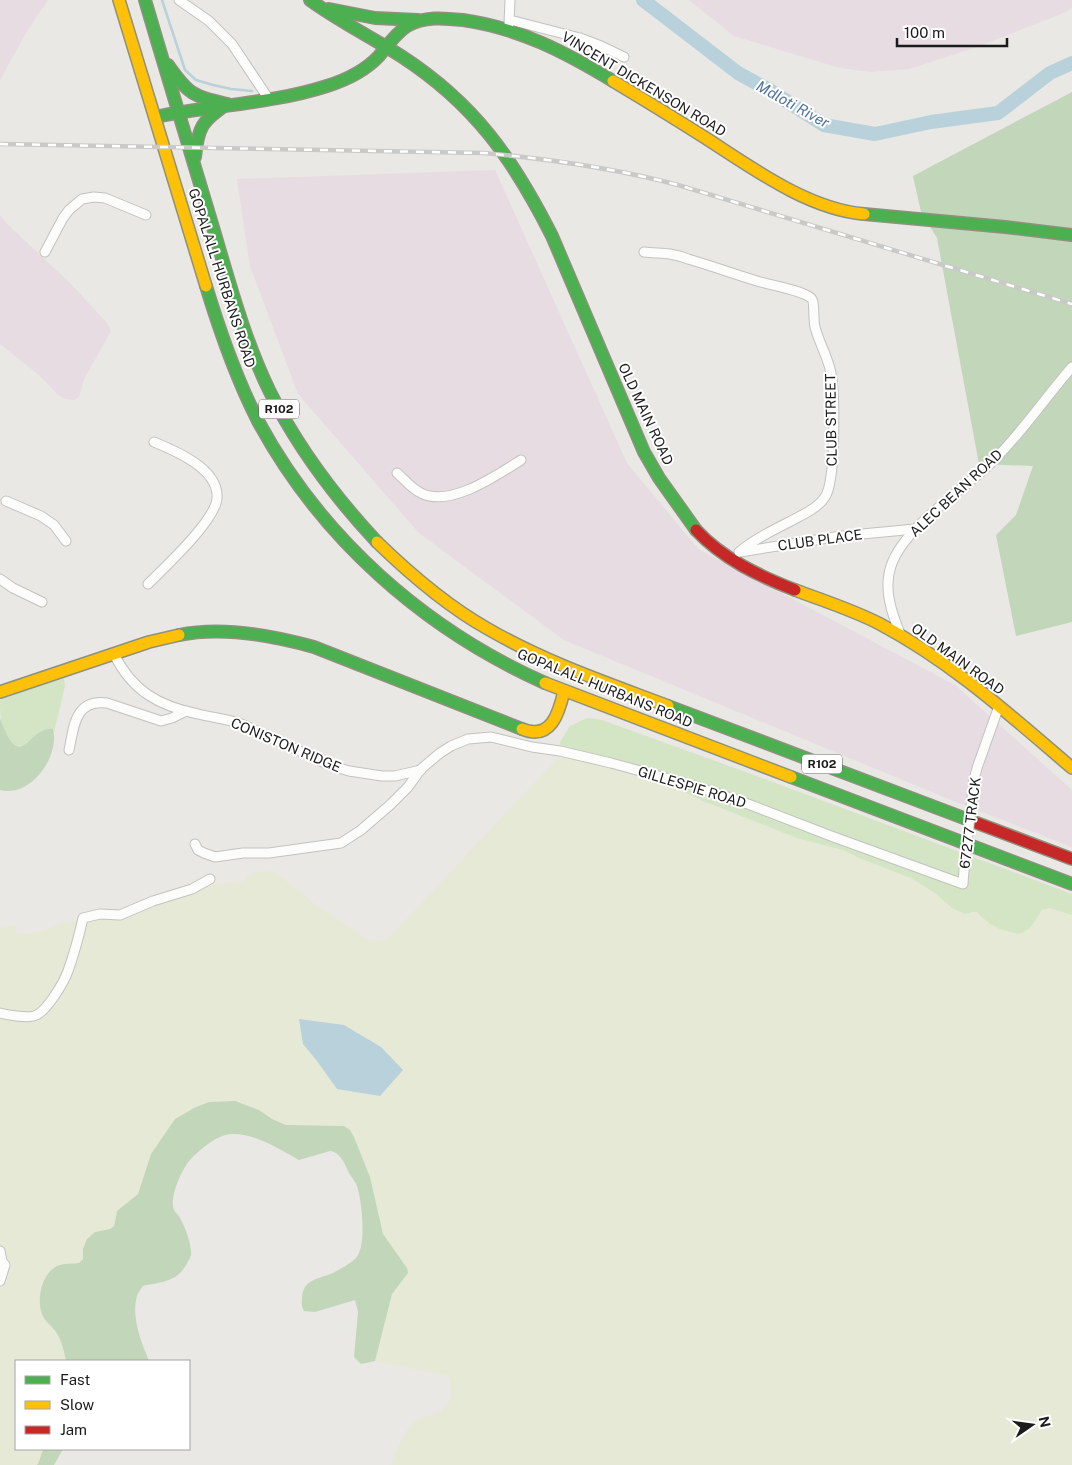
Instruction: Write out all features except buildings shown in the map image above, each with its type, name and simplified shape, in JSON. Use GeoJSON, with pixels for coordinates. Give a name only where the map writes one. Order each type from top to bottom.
{"type":"FeatureCollection","features":[{"type":"Feature","properties":{"kind":"main road","name":"GOPALALL HURBANS ROAD"},"geometry":{"type":"LineString","coordinates":[[119,0],[210,301],[230,359],[252,408],[291,474],[323,517],[344,541],[392,588],[437,623],[473,646],[524,674],[564,691],[1072,884]]}},
{"type":"Feature","properties":{"kind":"main road","name":"GOPALALL HURBANS ROAD"},"geometry":{"type":"LineString","coordinates":[[145,0],[234,298],[256,362],[283,418],[328,486],[376,542],[404,569],[434,593],[477,622],[545,658],[1072,859]]}},
{"type":"Feature","properties":{"kind":"main road","name":"OLD MAIN ROAD"},"geometry":{"type":"LineString","coordinates":[[310,0],[320,8],[420,68],[460,103],[497,143],[549,227],[642,448],[653,468],[698,531],[725,556],[769,579],[846,608],[901,636],[949,666],[1072,768]]}},
{"type":"Feature","properties":{"kind":"main road"},"geometry":{"type":"LineString","coordinates":[[320,8],[375,18],[421,20]]}},
{"type":"Feature","properties":{"kind":"main road","name":"VINCENT DICKENSON ROAD"},"geometry":{"type":"LineString","coordinates":[[154,117],[314,89],[351,76],[365,68],[404,28],[421,20],[455,19],[509,24],[524,34],[580,61],[781,184],[820,204],[858,214],[1072,235]]}},
{"type":"Feature","properties":{"kind":"main road"},"geometry":{"type":"LineString","coordinates":[[161,56],[185,87],[192,93],[199,97],[227,104]]}},
{"type":"Feature","properties":{"kind":"main road"},"geometry":{"type":"LineString","coordinates":[[194,164],[197,135],[202,124],[227,104]]}},
{"type":"Feature","properties":{"kind":"main road"},"geometry":{"type":"LineString","coordinates":[[0,692],[149,642],[193,634],[219,632],[254,633],[283,638],[314,647],[529,732],[536,733],[548,728],[553,723],[564,691],[570,681],[586,675]]}},
{"type":"Feature","properties":{"kind":"main road"},"geometry":{"type":"LineString","coordinates":[[545,658],[562,679],[564,691]]}},
{"type":"Feature","properties":{"kind":"street"},"geometry":{"type":"LineString","coordinates":[[179,0],[209,21],[232,44],[268,98]]}},
{"type":"Feature","properties":{"kind":"street"},"geometry":{"type":"LineString","coordinates":[[510,3],[509,24],[580,38],[624,57]]}},
{"type":"Feature","properties":{"kind":"street"},"geometry":{"type":"LineString","coordinates":[[45,252],[69,210],[82,199],[105,198],[146,215]]}},
{"type":"Feature","properties":{"kind":"street","name":"CLUB STREET"},"geometry":{"type":"LineString","coordinates":[[644,252],[670,254],[758,282],[795,291],[813,300],[814,326],[830,369],[832,383],[833,455],[829,489],[826,497],[819,504],[751,542],[739,552]]}},
{"type":"Feature","properties":{"kind":"street","name":"ALEC BEAN ROAD"},"geometry":{"type":"LineString","coordinates":[[901,636],[892,611],[888,592],[888,580],[894,557],[915,529],[991,463],[1072,367]]}},
{"type":"Feature","properties":{"kind":"street"},"geometry":{"type":"LineString","coordinates":[[148,584],[197,533],[210,514],[217,499],[216,488],[204,470],[191,460],[154,442]]}},
{"type":"Feature","properties":{"kind":"street"},"geometry":{"type":"LineString","coordinates":[[397,473],[419,493],[430,497],[452,496],[471,489],[521,460]]}},
{"type":"Feature","properties":{"kind":"street"},"geometry":{"type":"LineString","coordinates":[[6,502],[41,516],[54,525],[66,541]]}},
{"type":"Feature","properties":{"kind":"street","name":"CLUB PLACE"},"geometry":{"type":"LineString","coordinates":[[725,556],[739,552],[842,536],[915,529]]}},
{"type":"Feature","properties":{"kind":"street"},"geometry":{"type":"LineString","coordinates":[[0,579],[13,588],[42,602]]}},
{"type":"Feature","properties":{"kind":"street","name":"CONISTON RIDGE"},"geometry":{"type":"LineString","coordinates":[[114,654],[127,676],[141,690],[160,701],[186,711],[244,725],[329,764],[367,774],[399,776],[421,770]]}},
{"type":"Feature","properties":{"kind":"street"},"geometry":{"type":"LineString","coordinates":[[69,750],[77,718],[83,708],[88,705],[107,703],[161,721],[186,711]]}},
{"type":"Feature","properties":{"kind":"street","name":"67277 TRACK"},"geometry":{"type":"LineString","coordinates":[[963,884],[974,780],[999,706]]}},
{"type":"Feature","properties":{"kind":"street","name":"GILLESPIE ROAD"},"geometry":{"type":"LineString","coordinates":[[421,770],[451,746],[468,738],[497,738],[532,747],[560,751],[611,762],[695,786],[963,884]]}},
{"type":"Feature","properties":{"kind":"street"},"geometry":{"type":"LineString","coordinates":[[195,844],[198,850],[215,857],[237,853],[270,853],[336,845],[361,830],[390,805],[408,787],[421,770]]}},
{"type":"Feature","properties":{"kind":"street"},"geometry":{"type":"LineString","coordinates":[[399,776],[406,781],[408,787]]}},
{"type":"Feature","properties":{"kind":"street"},"geometry":{"type":"LineString","coordinates":[[0,1013],[32,1017],[44,1011],[68,973],[83,918],[100,914],[120,915],[153,901],[192,888],[210,879]]}},
{"type":"Feature","properties":{"kind":"street"},"geometry":{"type":"LineString","coordinates":[[0,1251],[5,1265],[0,1281]]}},
{"type":"Feature","properties":{"kind":"shaded area"},"geometry":{"type":"Polygon","coordinates":[[[0,0],[48,0],[27,31],[0,80],[0,0]]]}},
{"type":"Feature","properties":{"kind":"shaded area"},"geometry":{"type":"Polygon","coordinates":[[[689,0],[1072,0],[1072,8],[980,46],[909,69],[870,72],[840,68],[734,36],[689,0]]]}},
{"type":"Feature","properties":{"kind":"shaded area"},"geometry":{"type":"Polygon","coordinates":[[[495,170],[627,463],[698,549],[955,685],[1072,790],[1072,847],[951,800],[564,640],[419,533],[298,394],[250,266],[237,179],[495,170]]]}},
{"type":"Feature","properties":{"kind":"shaded area"},"geometry":{"type":"Polygon","coordinates":[[[0,215],[7,224],[71,284],[107,323],[111,331],[84,379],[79,397],[74,400],[58,395],[39,375],[0,344],[0,215]]]}},
{"type":"Feature","properties":{"kind":"green space"},"geometry":{"type":"Polygon","coordinates":[[[1072,92],[1072,622],[1016,636],[996,535],[1016,515],[1033,466],[979,464],[937,238],[921,212],[913,176],[1072,92]]]}},
{"type":"Feature","properties":{"kind":"green space"},"geometry":{"type":"Polygon","coordinates":[[[64,678],[65,686],[54,732],[53,729],[42,731],[24,745],[16,746],[4,732],[0,700],[64,678]]]}},
{"type":"Feature","properties":{"kind":"green space"},"geometry":{"type":"Polygon","coordinates":[[[0,718],[7,735],[19,747],[44,730],[53,729],[52,751],[41,773],[22,788],[11,791],[0,790],[0,718]]]}},
{"type":"Feature","properties":{"kind":"green space"},"geometry":{"type":"Polygon","coordinates":[[[587,718],[602,720],[754,775],[1072,894],[1072,915],[1049,908],[1042,910],[1031,927],[1022,933],[1018,934],[1000,929],[990,924],[976,912],[965,914],[952,908],[936,894],[913,879],[843,850],[797,838],[703,801],[672,786],[561,754],[560,742],[570,726],[587,718]]]}},
{"type":"Feature","properties":{"kind":"green space"},"geometry":{"type":"Polygon","coordinates":[[[561,754],[672,786],[703,801],[797,838],[843,850],[913,879],[936,894],[952,908],[976,912],[990,924],[1022,933],[1031,927],[1042,910],[1049,908],[1072,915],[1072,1465],[391,1465],[395,1452],[409,1426],[442,1410],[449,1402],[452,1393],[448,1376],[375,1361],[392,1294],[408,1273],[407,1268],[383,1234],[370,1177],[354,1137],[350,1130],[344,1126],[286,1125],[272,1119],[259,1110],[234,1101],[209,1102],[151,1154],[138,1194],[117,1211],[114,1226],[110,1229],[95,1232],[83,1249],[83,1259],[79,1263],[59,1265],[51,1271],[42,1283],[39,1294],[45,1320],[56,1332],[63,1346],[66,1360],[15,1360],[15,1450],[43,1450],[40,1462],[37,1465],[0,1465],[0,928],[14,925],[17,934],[42,931],[67,922],[104,917],[119,919],[215,884],[241,882],[254,872],[274,871],[315,904],[369,940],[384,940],[394,932],[561,754]]]}},
{"type":"Feature","properties":{"kind":"green space"},"geometry":{"type":"Polygon","coordinates":[[[235,1101],[259,1110],[272,1119],[286,1125],[344,1126],[350,1130],[370,1177],[383,1234],[407,1268],[408,1273],[392,1294],[375,1361],[361,1364],[354,1357],[358,1312],[355,1300],[315,1312],[304,1311],[302,1306],[303,1291],[306,1286],[313,1280],[333,1273],[351,1262],[356,1258],[362,1244],[361,1202],[357,1186],[344,1162],[337,1154],[330,1151],[299,1160],[258,1139],[241,1134],[227,1135],[209,1143],[190,1160],[178,1182],[173,1208],[186,1231],[191,1255],[178,1275],[168,1280],[143,1286],[137,1295],[135,1304],[136,1321],[149,1360],[66,1360],[60,1339],[43,1317],[40,1308],[40,1293],[45,1279],[54,1268],[60,1265],[79,1263],[83,1259],[83,1249],[87,1239],[95,1232],[110,1229],[114,1226],[117,1211],[138,1194],[151,1154],[175,1119],[209,1102],[235,1101]]]}},
{"type":"Feature","properties":{"kind":"green space"},"geometry":{"type":"Polygon","coordinates":[[[44,1450],[62,1450],[54,1465],[37,1465],[44,1450]]]}},
{"type":"Feature","properties":{"kind":"water"},"geometry":{"type":"Polygon","coordinates":[[[299,1019],[344,1025],[381,1047],[403,1070],[380,1096],[337,1089],[303,1044],[299,1019]]]}},
{"type":"Feature","properties":{"kind":"waterway"},"geometry":{"type":"LineString","coordinates":[[162,0],[185,70],[196,80],[231,89],[252,91]]}},
{"type":"Feature","properties":{"kind":"waterway","name":"Mdloti River"},"geometry":{"type":"LineString","coordinates":[[643,0],[738,73],[771,91],[824,125],[875,134],[931,122],[998,113],[1050,73],[1072,63]]}},
{"type":"Feature","properties":{"kind":"railway"},"geometry":{"type":"LineString","coordinates":[[0,144],[484,153],[581,165],[678,185],[1072,304]]}},
{"type":"Feature","properties":{"kind":"traffic: fast"},"geometry":{"type":"LineString","coordinates":[[145,0],[231,288],[252,351],[281,413],[305,452],[332,490],[377,542]]}},
{"type":"Feature","properties":{"kind":"traffic: fast"},"geometry":{"type":"LineString","coordinates":[[310,0],[427,74],[471,114],[507,158],[552,236],[644,452],[659,478],[696,530]]}},
{"type":"Feature","properties":{"kind":"traffic: fast"},"geometry":{"type":"LineString","coordinates":[[329,9],[375,18],[418,20]]}},
{"type":"Feature","properties":{"kind":"traffic: fast"},"geometry":{"type":"LineString","coordinates":[[155,117],[285,97],[334,84],[368,66],[395,36],[407,26],[434,18],[484,24],[522,35],[577,60],[613,81]]}},
{"type":"Feature","properties":{"kind":"traffic: fast"},"geometry":{"type":"LineString","coordinates":[[168,65],[181,83],[193,93],[206,99],[227,104]]}},
{"type":"Feature","properties":{"kind":"traffic: fast"},"geometry":{"type":"LineString","coordinates":[[195,157],[198,138],[203,126],[212,115],[227,104]]}},
{"type":"Feature","properties":{"kind":"traffic: fast"},"geometry":{"type":"LineString","coordinates":[[864,214],[1072,235]]}},
{"type":"Feature","properties":{"kind":"traffic: fast"},"geometry":{"type":"LineString","coordinates":[[206,286],[229,355],[250,405],[283,464],[312,504],[380,576],[418,607],[458,636],[501,661],[545,683]]}},
{"type":"Feature","properties":{"kind":"traffic: fast"},"geometry":{"type":"LineString","coordinates":[[179,635],[213,631],[247,633],[314,647],[522,729]]}},
{"type":"Feature","properties":{"kind":"traffic: fast"},"geometry":{"type":"LineString","coordinates":[[668,706],[969,820]]}},
{"type":"Feature","properties":{"kind":"traffic: fast"},"geometry":{"type":"LineString","coordinates":[[791,777],[1072,884]]}},
{"type":"Feature","properties":{"kind":"traffic: slow"},"geometry":{"type":"LineString","coordinates":[[119,0],[206,286]]}},
{"type":"Feature","properties":{"kind":"traffic: slow"},"geometry":{"type":"LineString","coordinates":[[613,81],[780,185],[822,204],[864,214]]}},
{"type":"Feature","properties":{"kind":"traffic: slow"},"geometry":{"type":"LineString","coordinates":[[377,542],[430,589],[488,629],[554,662],[668,706]]}},
{"type":"Feature","properties":{"kind":"traffic: slow"},"geometry":{"type":"LineString","coordinates":[[795,590],[870,619],[932,655],[980,691],[1072,768]]}},
{"type":"Feature","properties":{"kind":"traffic: slow"},"geometry":{"type":"LineString","coordinates":[[0,692],[149,642],[179,635]]}},
{"type":"Feature","properties":{"kind":"traffic: slow"},"geometry":{"type":"LineString","coordinates":[[545,683],[791,777]]}},
{"type":"Feature","properties":{"kind":"traffic: slow"},"geometry":{"type":"LineString","coordinates":[[522,729],[532,732],[547,728],[556,716],[564,691]]}},
{"type":"Feature","properties":{"kind":"traffic: jam"},"geometry":{"type":"LineString","coordinates":[[696,530],[718,550],[742,566],[795,590]]}},
{"type":"Feature","properties":{"kind":"traffic: jam"},"geometry":{"type":"LineString","coordinates":[[969,820],[1072,859]]}}]}
